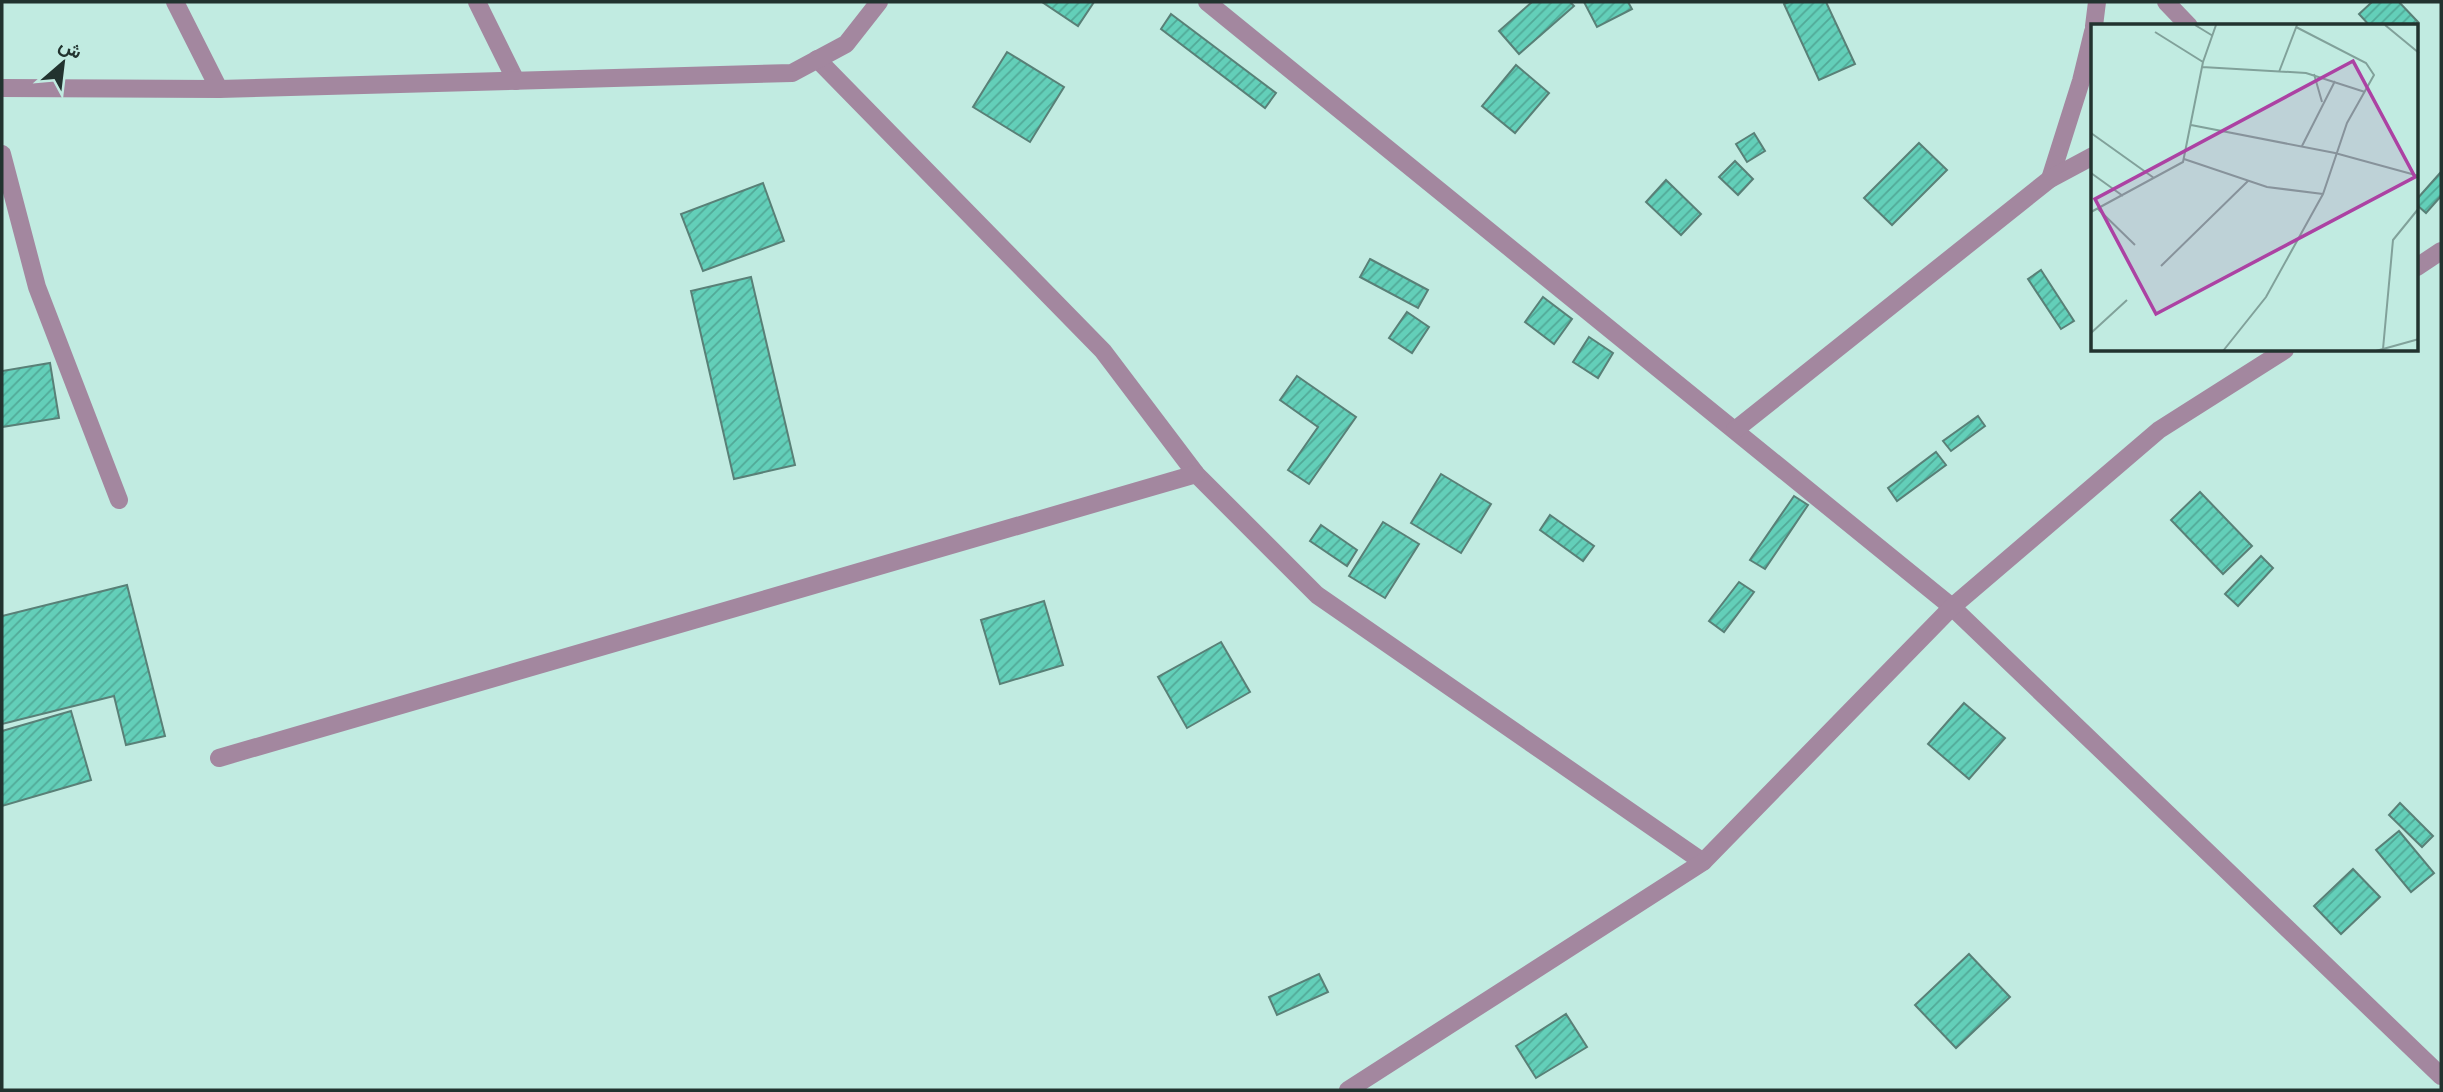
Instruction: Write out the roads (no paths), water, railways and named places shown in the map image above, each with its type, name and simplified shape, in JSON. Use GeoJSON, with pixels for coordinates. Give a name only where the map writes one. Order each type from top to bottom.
{"type":"FeatureCollection","features":[{"type":"Feature","properties":{"kind":"street"},"geometry":{"type":"LineString","coordinates":[[175,2],[219,89]]}},
{"type":"Feature","properties":{"kind":"street"},"geometry":{"type":"LineString","coordinates":[[477,2],[516,81]]}},
{"type":"Feature","properties":{"kind":"street"},"geometry":{"type":"LineString","coordinates":[[2,88],[219,89],[792,73],[846,44],[879,2]]}},
{"type":"Feature","properties":{"kind":"street"},"geometry":{"type":"LineString","coordinates":[[1207,2],[1952,607],[2441,1076]]}},
{"type":"Feature","properties":{"kind":"street"},"geometry":{"type":"LineString","coordinates":[[2094,24],[2097,2]]}},
{"type":"Feature","properties":{"kind":"street"},"geometry":{"type":"LineString","coordinates":[[2166,2],[2187,24]]}},
{"type":"Feature","properties":{"kind":"street"},"geometry":{"type":"LineString","coordinates":[[2050,179],[2085,70],[2091,42]]}},
{"type":"Feature","properties":{"kind":"street"},"geometry":{"type":"LineString","coordinates":[[817,60],[1103,351],[1196,474],[1317,595],[1703,862]]}},
{"type":"Feature","properties":{"kind":"street"},"geometry":{"type":"LineString","coordinates":[[2,154],[37,287],[119,500]]}},
{"type":"Feature","properties":{"kind":"street"},"geometry":{"type":"LineString","coordinates":[[1735,430],[2050,179],[2091,157]]}},
{"type":"Feature","properties":{"kind":"street"},"geometry":{"type":"LineString","coordinates":[[2418,266],[2441,251]]}},
{"type":"Feature","properties":{"kind":"street"},"geometry":{"type":"LineString","coordinates":[[1348,1090],[1703,862],[1952,607],[2159,429],[2282,352]]}},
{"type":"Feature","properties":{"kind":"street"},"geometry":{"type":"LineString","coordinates":[[219,758],[1196,474]]}}]}
